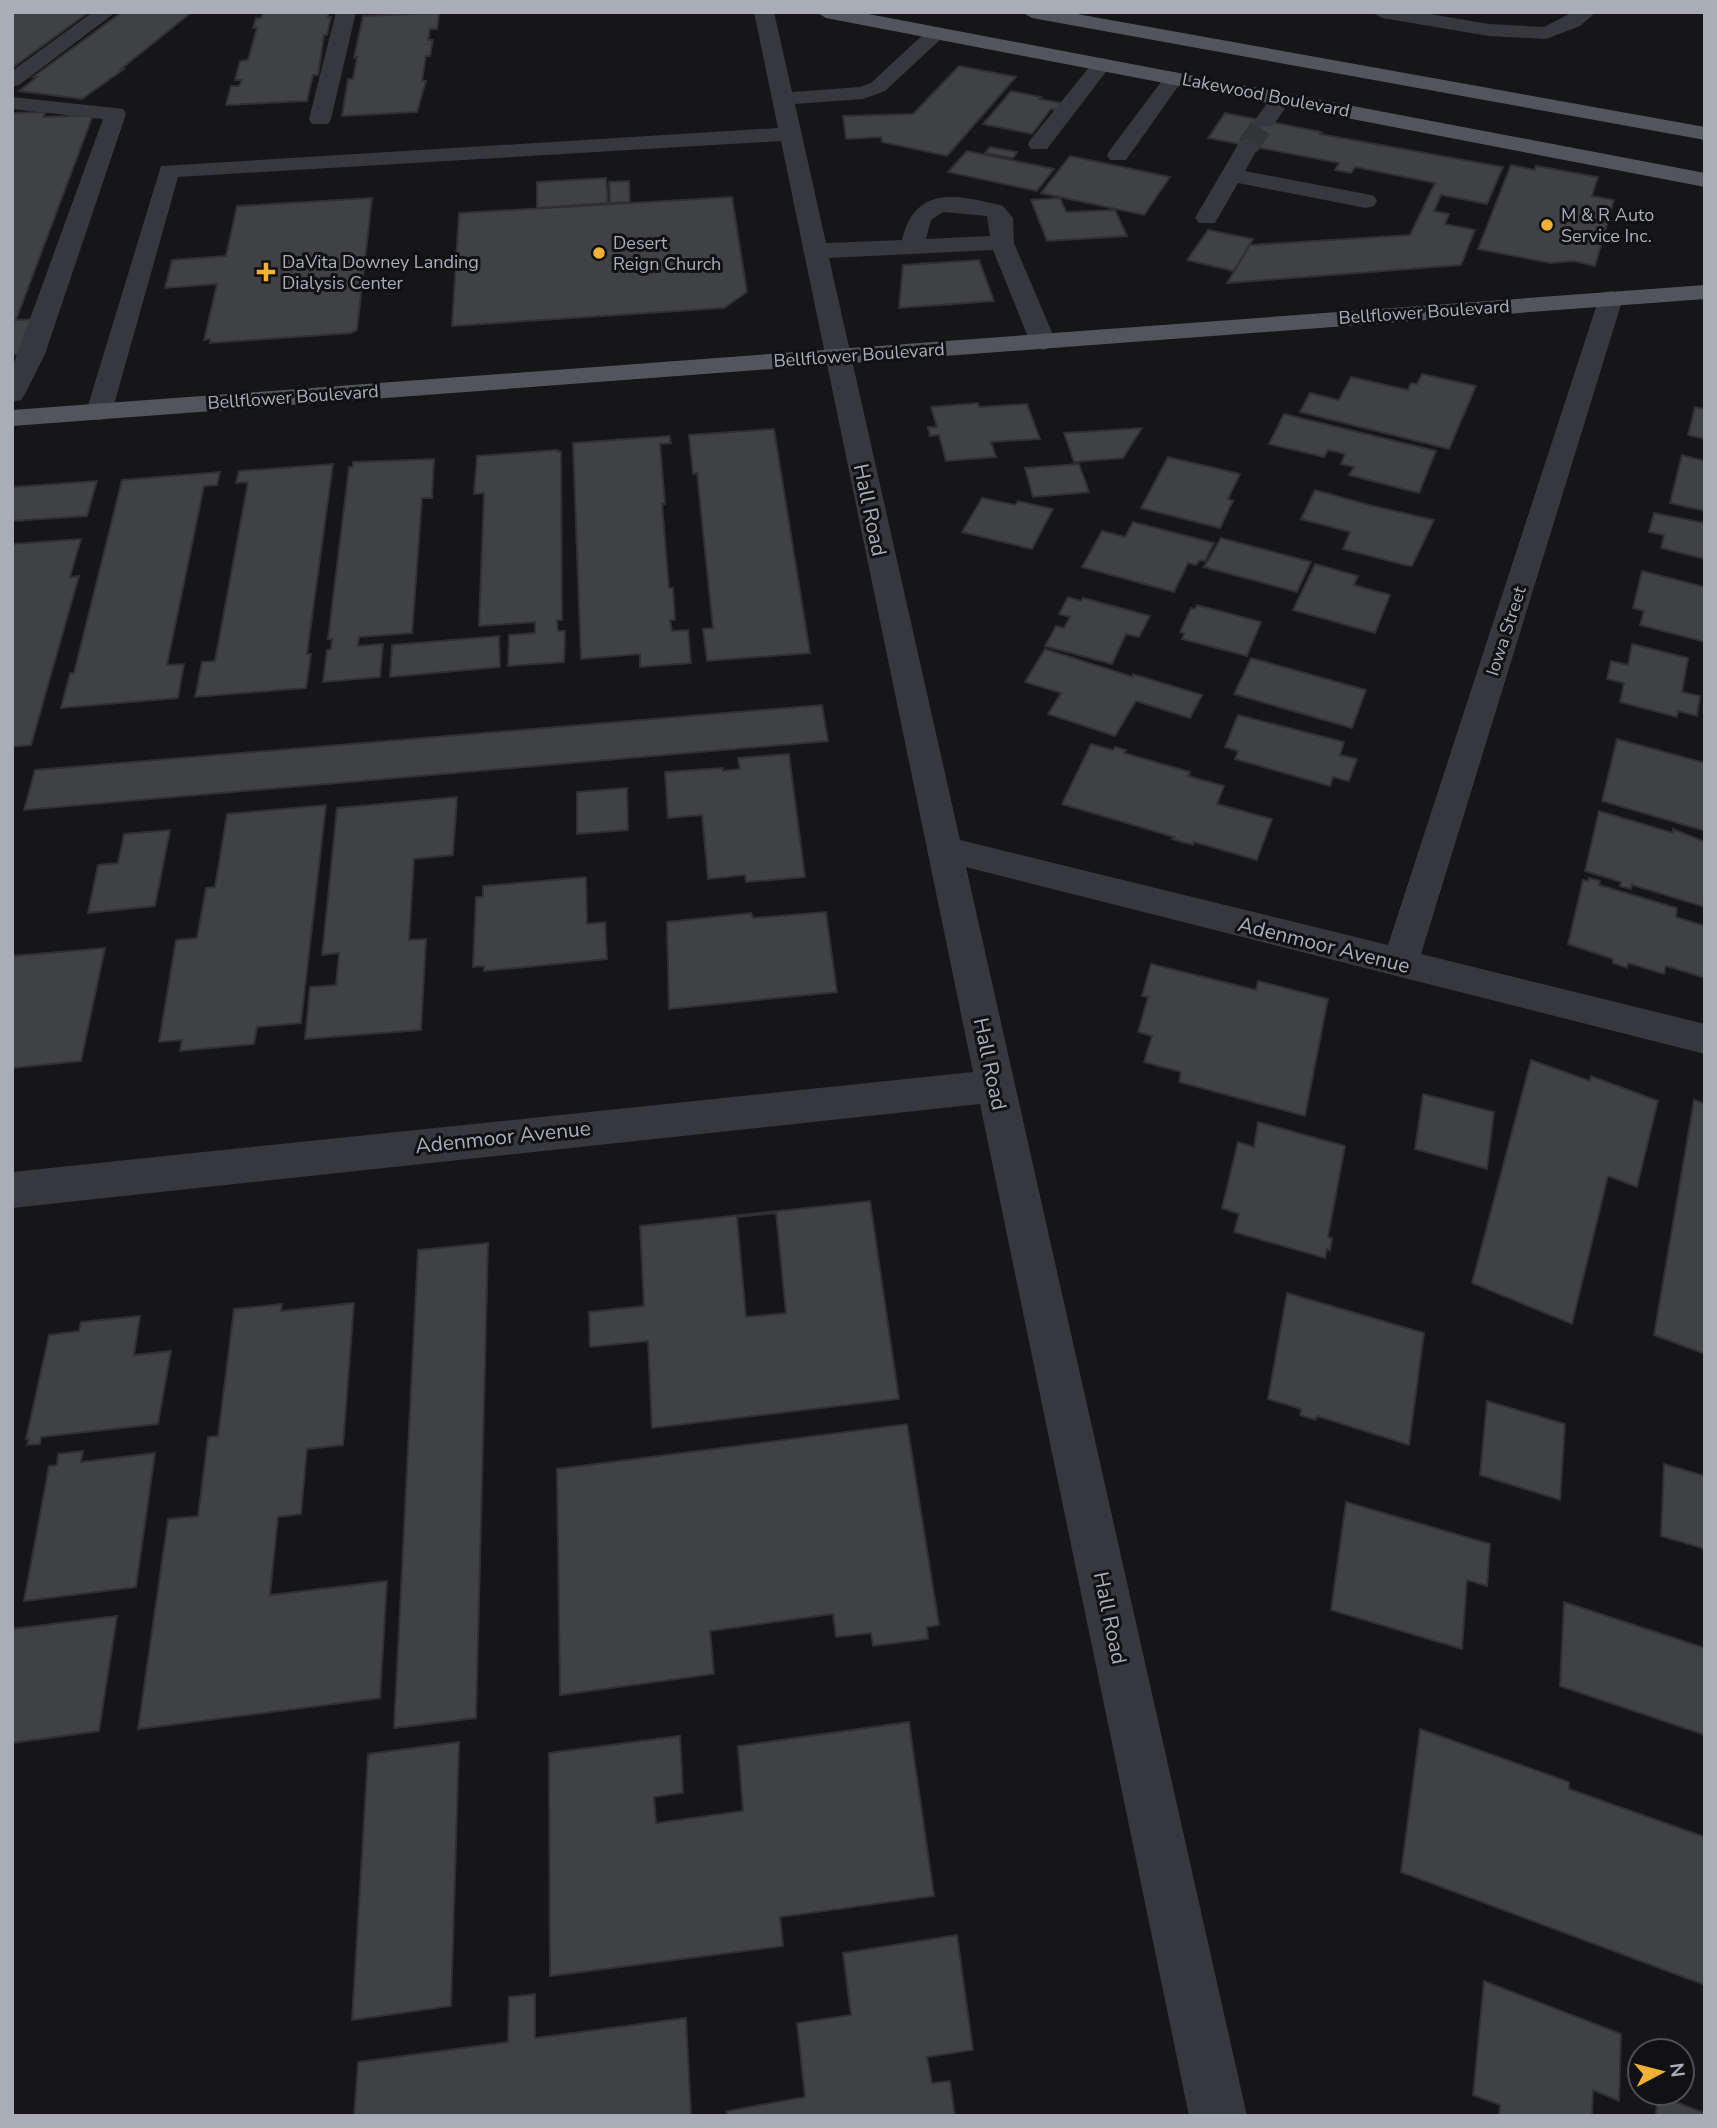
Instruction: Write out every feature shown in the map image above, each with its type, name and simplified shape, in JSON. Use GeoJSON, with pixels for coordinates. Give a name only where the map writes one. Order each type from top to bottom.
{"type":"FeatureCollection","features":[{"type":"Feature","properties":{"kind":"main road","name":"Lakewood Boulevard"},"geometry":{"type":"LineString","coordinates":[[826,12],[1705,180]]}},
{"type":"Feature","properties":{"kind":"main road","name":"Lakewood Boulevard"},"geometry":{"type":"LineString","coordinates":[[1032,12],[1705,134]]}},
{"type":"Feature","properties":{"kind":"main road","name":"Bellflower Boulevard"},"geometry":{"type":"LineString","coordinates":[[12,418],[1705,292]]}},
{"type":"Feature","properties":{"kind":"street"},"geometry":{"type":"LineString","coordinates":[[12,81],[106,12]]}},
{"type":"Feature","properties":{"kind":"street"},"geometry":{"type":"LineString","coordinates":[[320,119],[346,12]]}},
{"type":"Feature","properties":{"kind":"street","name":"Hall Road"},"geometry":{"type":"LineString","coordinates":[[764,12],[1218,2116]]}},
{"type":"Feature","properties":{"kind":"street"},"geometry":{"type":"LineString","coordinates":[[1382,12],[1489,30],[1546,33],[1573,22],[1586,12]]}},
{"type":"Feature","properties":{"kind":"street"},"geometry":{"type":"LineString","coordinates":[[782,99],[863,93],[878,88],[936,33]]}},
{"type":"Feature","properties":{"kind":"street"},"geometry":{"type":"LineString","coordinates":[[1039,144],[1102,64]]}},
{"type":"Feature","properties":{"kind":"street"},"geometry":{"type":"LineString","coordinates":[[1118,155],[1174,78]]}},
{"type":"Feature","properties":{"kind":"street"},"geometry":{"type":"LineString","coordinates":[[1265,121],[1280,98]]}},
{"type":"Feature","properties":{"kind":"street"},"geometry":{"type":"LineString","coordinates":[[12,103],[115,114],[32,354],[12,394]]}},
{"type":"Feature","properties":{"kind":"street"},"geometry":{"type":"LineString","coordinates":[[99,412],[169,171],[789,134]]}},
{"type":"Feature","properties":{"kind":"street"},"geometry":{"type":"LineString","coordinates":[[1206,218],[1248,146]]}},
{"type":"Feature","properties":{"kind":"street"},"geometry":{"type":"LineString","coordinates":[[1231,174],[1366,201]]}},
{"type":"Feature","properties":{"kind":"street"},"geometry":{"type":"LineString","coordinates":[[1354,225],[1379,177]]}},
{"type":"Feature","properties":{"kind":"street"},"geometry":{"type":"LineString","coordinates":[[912,248],[920,217],[929,208],[939,204],[995,211],[1000,218],[1002,243],[1043,342]]}},
{"type":"Feature","properties":{"kind":"street"},"geometry":{"type":"LineString","coordinates":[[814,251],[1002,243]]}},
{"type":"Feature","properties":{"kind":"street","name":"Iowa Street"},"geometry":{"type":"LineString","coordinates":[[1400,964],[1611,298]]}},
{"type":"Feature","properties":{"kind":"street","name":"Adenmoor Avenue"},"geometry":{"type":"LineString","coordinates":[[944,849],[1705,1039]]}},
{"type":"Feature","properties":{"kind":"street","name":"Adenmoor Avenue"},"geometry":{"type":"LineString","coordinates":[[12,1190],[995,1086]]}},
{"type":"Feature","properties":{"kind":"building"},"geometry":{"type":"Polygon","coordinates":[[[12,12],[89,12],[12,68],[12,12]]]}},
{"type":"Feature","properties":{"kind":"building"},"geometry":{"type":"Polygon","coordinates":[[[122,12],[192,12],[121,69],[124,69],[82,99],[19,91],[37,77],[33,77],[122,12]]]}},
{"type":"Feature","properties":{"kind":"building"},"geometry":{"type":"Polygon","coordinates":[[[263,12],[329,12],[328,17],[331,17],[327,35],[324,35],[318,75],[313,75],[307,101],[226,105],[231,86],[239,86],[242,80],[235,80],[240,61],[248,60],[257,28],[253,28],[256,18],[261,18],[263,12]]]}},
{"type":"Feature","properties":{"kind":"building"},"geometry":{"type":"Polygon","coordinates":[[[439,13],[437,29],[430,29],[428,40],[433,40],[430,56],[426,56],[422,81],[426,81],[417,112],[342,116],[348,79],[353,79],[357,57],[354,58],[363,16],[439,13]]]}},
{"type":"Feature","properties":{"kind":"building"},"geometry":{"type":"Polygon","coordinates":[[[959,66],[1016,77],[947,156],[882,142],[881,137],[846,139],[843,116],[913,114],[959,66]]]}},
{"type":"Feature","properties":{"kind":"building"},"geometry":{"type":"Polygon","coordinates":[[[1011,91],[1062,103],[1057,111],[1051,109],[1032,134],[983,124],[1011,91]]]}},
{"type":"Feature","properties":{"kind":"building"},"geometry":{"type":"Polygon","coordinates":[[[46,112],[43,117],[93,115],[16,320],[35,319],[22,354],[12,355],[12,113],[46,112]]]}},
{"type":"Feature","properties":{"kind":"building"},"geometry":{"type":"Polygon","coordinates":[[[1225,113],[1322,132],[1320,134],[1503,167],[1487,204],[1441,195],[1434,211],[1449,214],[1445,224],[1475,230],[1461,265],[1227,283],[1250,245],[1410,235],[1435,183],[1355,167],[1351,173],[1335,170],[1339,163],[1208,138],[1225,113]]]}},
{"type":"Feature","properties":{"kind":"building"},"geometry":{"type":"Polygon","coordinates":[[[990,147],[1017,152],[1013,158],[985,153],[990,147]]]}},
{"type":"Feature","properties":{"kind":"building"},"geometry":{"type":"Polygon","coordinates":[[[967,151],[1054,169],[1037,191],[948,172],[967,151]]]}},
{"type":"Feature","properties":{"kind":"building"},"geometry":{"type":"Polygon","coordinates":[[[1070,156],[1170,177],[1144,215],[1041,193],[1070,156]]]}},
{"type":"Feature","properties":{"kind":"building","name":"M & R Auto Service Inc."},"geometry":{"type":"Polygon","coordinates":[[[1511,165],[1535,170],[1536,166],[1598,177],[1592,196],[1614,200],[1595,266],[1574,261],[1550,263],[1478,249],[1511,165]]]}},
{"type":"Feature","properties":{"kind":"building"},"geometry":{"type":"Polygon","coordinates":[[[606,178],[608,203],[537,208],[537,182],[606,178]]]}},
{"type":"Feature","properties":{"kind":"building"},"geometry":{"type":"Polygon","coordinates":[[[629,181],[630,202],[610,203],[609,182],[629,181]]]}},
{"type":"Feature","properties":{"kind":"building","name":"Desert Reign Church"},"geometry":{"type":"Polygon","coordinates":[[[732,197],[747,292],[724,308],[452,326],[459,213],[732,197]]]}},
{"type":"Feature","properties":{"kind":"building","name":"DaVita Downey Landing Dialysis Center"},"geometry":{"type":"Polygon","coordinates":[[[372,198],[357,330],[351,333],[210,343],[210,339],[204,340],[217,284],[165,288],[172,260],[226,256],[237,206],[372,198]]]}},
{"type":"Feature","properties":{"kind":"building"},"geometry":{"type":"Polygon","coordinates":[[[1060,198],[1066,212],[1115,210],[1127,236],[1047,241],[1031,200],[1060,198]]]}},
{"type":"Feature","properties":{"kind":"building"},"geometry":{"type":"Polygon","coordinates":[[[1208,230],[1253,239],[1234,271],[1187,260],[1208,230]]]}},
{"type":"Feature","properties":{"kind":"building"},"geometry":{"type":"Polygon","coordinates":[[[979,260],[994,301],[899,308],[903,265],[979,260]]]}},
{"type":"Feature","properties":{"kind":"building"},"geometry":{"type":"Polygon","coordinates":[[[1422,374],[1476,386],[1449,449],[1300,412],[1310,393],[1339,400],[1351,377],[1408,390],[1411,383],[1417,384],[1422,374]]]}},
{"type":"Feature","properties":{"kind":"building"},"geometry":{"type":"Polygon","coordinates":[[[978,403],[979,407],[1027,404],[1040,439],[991,442],[996,457],[946,461],[939,435],[930,436],[928,427],[937,427],[931,407],[978,403]]]}},
{"type":"Feature","properties":{"kind":"building"},"geometry":{"type":"Polygon","coordinates":[[[1695,407],[1705,409],[1705,439],[1688,435],[1695,407]]]}},
{"type":"Feature","properties":{"kind":"building"},"geometry":{"type":"Polygon","coordinates":[[[1284,414],[1436,451],[1419,493],[1349,475],[1354,467],[1341,464],[1345,454],[1328,450],[1324,457],[1269,444],[1284,414]]]}},
{"type":"Feature","properties":{"kind":"building"},"geometry":{"type":"Polygon","coordinates":[[[1142,428],[1123,458],[1074,462],[1064,433],[1142,428]]]}},
{"type":"Feature","properties":{"kind":"building"},"geometry":{"type":"Polygon","coordinates":[[[774,429],[810,653],[707,661],[703,629],[713,628],[697,473],[693,474],[689,435],[774,429]]]}},
{"type":"Feature","properties":{"kind":"building"},"geometry":{"type":"Polygon","coordinates":[[[669,436],[671,443],[660,444],[669,588],[673,588],[675,620],[670,620],[672,631],[688,630],[691,663],[640,667],[640,654],[581,659],[573,443],[669,436]]]}},
{"type":"Feature","properties":{"kind":"building"},"geometry":{"type":"Polygon","coordinates":[[[556,450],[561,452],[562,620],[557,620],[558,631],[565,631],[564,662],[508,666],[509,635],[535,633],[535,622],[479,626],[484,493],[474,494],[477,456],[556,450]]]}},
{"type":"Feature","properties":{"kind":"building"},"geometry":{"type":"Polygon","coordinates":[[[1682,455],[1705,461],[1705,511],[1670,503],[1682,455]]]}},
{"type":"Feature","properties":{"kind":"building"},"geometry":{"type":"Polygon","coordinates":[[[1168,457],[1240,474],[1228,499],[1233,501],[1220,528],[1141,508],[1168,457]]]}},
{"type":"Feature","properties":{"kind":"building"},"geometry":{"type":"Polygon","coordinates":[[[434,459],[432,498],[422,498],[412,633],[359,637],[358,646],[383,644],[380,677],[323,682],[327,650],[331,649],[332,639],[328,639],[349,467],[353,467],[353,462],[434,459]]]}},
{"type":"Feature","properties":{"kind":"building"},"geometry":{"type":"Polygon","coordinates":[[[333,464],[307,654],[311,654],[306,688],[195,697],[202,662],[215,661],[248,482],[236,483],[239,471],[333,464]]]}},
{"type":"Feature","properties":{"kind":"building"},"geometry":{"type":"Polygon","coordinates":[[[1079,464],[1089,492],[1033,497],[1025,468],[1079,464]]]}},
{"type":"Feature","properties":{"kind":"building"},"geometry":{"type":"Polygon","coordinates":[[[220,472],[217,485],[204,486],[167,665],[184,664],[178,698],[61,708],[70,673],[74,673],[122,480],[220,472]]]}},
{"type":"Feature","properties":{"kind":"building"},"geometry":{"type":"Polygon","coordinates":[[[97,481],[87,516],[12,521],[12,487],[97,481]]]}},
{"type":"Feature","properties":{"kind":"building"},"geometry":{"type":"Polygon","coordinates":[[[1315,490],[1434,520],[1412,566],[1343,549],[1350,532],[1301,519],[1315,490]]]}},
{"type":"Feature","properties":{"kind":"building"},"geometry":{"type":"Polygon","coordinates":[[[982,498],[1015,505],[1018,501],[1053,509],[1032,549],[962,532],[982,498]]]}},
{"type":"Feature","properties":{"kind":"building"},"geometry":{"type":"Polygon","coordinates":[[[1654,513],[1705,523],[1705,559],[1661,548],[1664,535],[1649,532],[1654,513]]]}},
{"type":"Feature","properties":{"kind":"building"},"geometry":{"type":"Polygon","coordinates":[[[1133,522],[1214,543],[1205,561],[1200,560],[1196,565],[1188,563],[1174,592],[1082,567],[1102,531],[1125,537],[1133,522]]]}},
{"type":"Feature","properties":{"kind":"building"},"geometry":{"type":"Polygon","coordinates":[[[1221,538],[1311,562],[1297,592],[1204,567],[1221,538]]]}},
{"type":"Feature","properties":{"kind":"building"},"geometry":{"type":"Polygon","coordinates":[[[81,539],[70,577],[79,576],[31,745],[12,747],[12,544],[81,539]]]}},
{"type":"Feature","properties":{"kind":"building"},"geometry":{"type":"Polygon","coordinates":[[[1315,564],[1358,576],[1354,585],[1390,595],[1375,633],[1293,610],[1315,564]]]}},
{"type":"Feature","properties":{"kind":"building"},"geometry":{"type":"Polygon","coordinates":[[[1642,571],[1705,587],[1705,642],[1640,625],[1644,611],[1633,608],[1642,571]]]}},
{"type":"Feature","properties":{"kind":"building"},"geometry":{"type":"Polygon","coordinates":[[[1068,597],[1081,601],[1083,598],[1150,616],[1139,637],[1126,634],[1112,664],[1045,646],[1056,626],[1064,628],[1070,617],[1059,614],[1068,597]]]}},
{"type":"Feature","properties":{"kind":"building"},"geometry":{"type":"Polygon","coordinates":[[[1197,605],[1261,622],[1247,656],[1182,639],[1184,633],[1180,632],[1191,608],[1195,609],[1197,605]]]}},
{"type":"Feature","properties":{"kind":"building"},"geometry":{"type":"Polygon","coordinates":[[[499,636],[500,667],[390,677],[392,645],[499,636]]]}},
{"type":"Feature","properties":{"kind":"building"},"geometry":{"type":"Polygon","coordinates":[[[1632,644],[1688,658],[1682,692],[1700,696],[1697,716],[1678,711],[1677,717],[1620,702],[1624,683],[1607,679],[1611,661],[1628,665],[1632,644]]]}},
{"type":"Feature","properties":{"kind":"building"},"geometry":{"type":"Polygon","coordinates":[[[1045,649],[1133,677],[1133,674],[1202,695],[1190,718],[1136,701],[1115,736],[1048,714],[1061,693],[1025,682],[1045,649]]]}},
{"type":"Feature","properties":{"kind":"building"},"geometry":{"type":"Polygon","coordinates":[[[1251,658],[1366,690],[1352,728],[1234,694],[1251,658]]]}},
{"type":"Feature","properties":{"kind":"building"},"geometry":{"type":"Polygon","coordinates":[[[822,705],[828,741],[24,810],[35,770],[822,705]]]}},
{"type":"Feature","properties":{"kind":"building"},"geometry":{"type":"Polygon","coordinates":[[[1238,715],[1344,742],[1340,755],[1357,759],[1349,781],[1333,777],[1330,786],[1235,759],[1238,751],[1225,747],[1238,715]]]}},
{"type":"Feature","properties":{"kind":"building"},"geometry":{"type":"Polygon","coordinates":[[[1617,739],[1705,763],[1705,831],[1602,801],[1617,739]]]}},
{"type":"Feature","properties":{"kind":"building"},"geometry":{"type":"Polygon","coordinates":[[[1091,744],[1113,750],[1115,747],[1126,750],[1124,753],[1190,772],[1188,776],[1224,786],[1217,804],[1272,819],[1257,860],[1194,842],[1193,845],[1172,839],[1174,837],[1062,804],[1091,744]]]}},
{"type":"Feature","properties":{"kind":"building"},"geometry":{"type":"Polygon","coordinates":[[[789,754],[805,877],[746,882],[745,875],[708,879],[702,815],[668,818],[665,772],[740,769],[738,758],[789,754]]]}},
{"type":"Feature","properties":{"kind":"building"},"geometry":{"type":"Polygon","coordinates":[[[627,788],[628,830],[577,834],[577,792],[627,788]]]}},
{"type":"Feature","properties":{"kind":"building"},"geometry":{"type":"Polygon","coordinates":[[[457,797],[453,855],[414,859],[409,940],[426,939],[421,1030],[305,1039],[310,987],[336,985],[339,953],[322,955],[337,808],[457,797]]]}},
{"type":"Feature","properties":{"kind":"building"},"geometry":{"type":"Polygon","coordinates":[[[326,805],[301,1023],[257,1027],[254,1044],[180,1051],[182,1040],[159,1042],[176,940],[197,938],[206,888],[215,887],[227,814],[326,805]]]}},
{"type":"Feature","properties":{"kind":"building"},"geometry":{"type":"Polygon","coordinates":[[[1599,811],[1673,833],[1673,829],[1705,842],[1705,907],[1632,885],[1631,889],[1620,886],[1621,882],[1585,871],[1599,811]]]}},
{"type":"Feature","properties":{"kind":"building"},"geometry":{"type":"Polygon","coordinates":[[[170,830],[155,906],[88,913],[98,865],[118,863],[124,834],[170,830]]]}},
{"type":"Feature","properties":{"kind":"building"},"geometry":{"type":"Polygon","coordinates":[[[586,877],[587,924],[605,922],[607,959],[484,971],[484,966],[473,967],[476,897],[483,897],[483,886],[586,877]]]}},
{"type":"Feature","properties":{"kind":"building"},"geometry":{"type":"Polygon","coordinates":[[[1589,878],[1600,881],[1599,885],[1677,908],[1676,917],[1705,926],[1705,978],[1666,966],[1664,974],[1628,963],[1627,968],[1613,963],[1613,959],[1568,944],[1583,880],[1588,881],[1589,878]]]}},
{"type":"Feature","properties":{"kind":"building"},"geometry":{"type":"Polygon","coordinates":[[[826,912],[837,992],[669,1009],[667,922],[751,913],[753,918],[826,912]]]}},
{"type":"Feature","properties":{"kind":"building"},"geometry":{"type":"Polygon","coordinates":[[[105,948],[81,1061],[12,1068],[12,956],[105,948]]]}},
{"type":"Feature","properties":{"kind":"building"},"geometry":{"type":"Polygon","coordinates":[[[1151,964],[1256,990],[1258,981],[1328,999],[1305,1116],[1179,1082],[1181,1072],[1144,1062],[1152,1036],[1138,1032],[1148,997],[1142,996],[1151,964]]]}},
{"type":"Feature","properties":{"kind":"building"},"geometry":{"type":"Polygon","coordinates":[[[1531,1060],[1590,1081],[1591,1076],[1658,1101],[1637,1187],[1608,1176],[1572,1324],[1472,1283],[1531,1060]]]}},
{"type":"Feature","properties":{"kind":"building"},"geometry":{"type":"Polygon","coordinates":[[[1423,1094],[1494,1112],[1487,1169],[1415,1149],[1423,1094]]]}},
{"type":"Feature","properties":{"kind":"building"},"geometry":{"type":"Polygon","coordinates":[[[1694,1100],[1705,1104],[1705,1354],[1654,1335],[1694,1100]]]}},
{"type":"Feature","properties":{"kind":"building"},"geometry":{"type":"Polygon","coordinates":[[[1258,1122],[1345,1146],[1328,1237],[1332,1238],[1330,1251],[1327,1249],[1325,1258],[1234,1232],[1239,1214],[1222,1208],[1238,1142],[1254,1147],[1258,1122]]]}},
{"type":"Feature","properties":{"kind":"building"},"geometry":{"type":"Polygon","coordinates":[[[870,1201],[899,1399],[652,1428],[648,1341],[590,1347],[589,1312],[644,1306],[640,1226],[870,1201]],[[776,1213],[737,1217],[746,1317],[786,1313],[776,1213]]]}},
{"type":"Feature","properties":{"kind":"building"},"geometry":{"type":"Polygon","coordinates":[[[488,1243],[476,1718],[394,1728],[418,1250],[488,1243]]]}},
{"type":"Feature","properties":{"kind":"building"},"geometry":{"type":"Polygon","coordinates":[[[1287,1293],[1424,1333],[1409,1445],[1317,1416],[1315,1420],[1300,1415],[1301,1409],[1268,1399],[1287,1293]]]}},
{"type":"Feature","properties":{"kind":"building"},"geometry":{"type":"Polygon","coordinates":[[[354,1303],[343,1445],[307,1449],[301,1514],[278,1517],[270,1595],[387,1581],[380,1698],[138,1729],[168,1519],[198,1516],[208,1437],[218,1436],[234,1309],[282,1304],[281,1311],[354,1303]]]}},
{"type":"Feature","properties":{"kind":"building"},"geometry":{"type":"Polygon","coordinates":[[[140,1316],[134,1355],[171,1351],[158,1424],[41,1437],[40,1444],[27,1445],[29,1439],[26,1439],[49,1335],[79,1331],[81,1322],[140,1316]]]}},
{"type":"Feature","properties":{"kind":"building"},"geometry":{"type":"Polygon","coordinates":[[[1487,1401],[1565,1424],[1560,1500],[1480,1475],[1487,1401]]]}},
{"type":"Feature","properties":{"kind":"building"},"geometry":{"type":"Polygon","coordinates":[[[907,1424],[939,1625],[927,1627],[928,1639],[873,1646],[871,1633],[836,1637],[833,1614],[710,1631],[714,1674],[560,1695],[557,1469],[907,1424]]]}},
{"type":"Feature","properties":{"kind":"building"},"geometry":{"type":"Polygon","coordinates":[[[83,1451],[81,1462],[155,1453],[136,1587],[24,1601],[49,1466],[57,1465],[58,1454],[83,1451]]]}},
{"type":"Feature","properties":{"kind":"building"},"geometry":{"type":"Polygon","coordinates":[[[1664,1464],[1705,1476],[1705,1549],[1661,1536],[1664,1464]]]}},
{"type":"Feature","properties":{"kind":"building"},"geometry":{"type":"Polygon","coordinates":[[[1346,1502],[1490,1544],[1487,1586],[1467,1580],[1462,1649],[1331,1610],[1346,1502]]]}},
{"type":"Feature","properties":{"kind":"building"},"geometry":{"type":"Polygon","coordinates":[[[1564,1602],[1705,1648],[1705,1735],[1560,1686],[1564,1602]]]}},
{"type":"Feature","properties":{"kind":"building"},"geometry":{"type":"Polygon","coordinates":[[[117,1616],[99,1731],[12,1743],[12,1629],[117,1616]]]}},
{"type":"Feature","properties":{"kind":"building"},"geometry":{"type":"Polygon","coordinates":[[[909,1722],[934,1896],[780,1917],[783,1946],[550,1976],[549,1753],[680,1736],[683,1793],[654,1797],[656,1823],[743,1811],[738,1746],[909,1722]]]}},
{"type":"Feature","properties":{"kind":"building"},"geometry":{"type":"Polygon","coordinates":[[[1420,1729],[1569,1782],[1569,1789],[1705,1837],[1705,1985],[1401,1872],[1420,1729]]]}},
{"type":"Feature","properties":{"kind":"building"},"geometry":{"type":"Polygon","coordinates":[[[459,1742],[451,2006],[352,2020],[368,1754],[459,1742]]]}},
{"type":"Feature","properties":{"kind":"building"},"geometry":{"type":"Polygon","coordinates":[[[957,1935],[973,2050],[927,2057],[932,2083],[950,2081],[955,2116],[727,2116],[727,2111],[805,2097],[797,2023],[851,2015],[843,1953],[957,1935]]]}},
{"type":"Feature","properties":{"kind":"building"},"geometry":{"type":"Polygon","coordinates":[[[1484,1981],[1621,2034],[1619,2101],[1593,2090],[1592,2116],[1499,2116],[1500,2105],[1473,2095],[1484,1981]]]}},
{"type":"Feature","properties":{"kind":"building"},"geometry":{"type":"Polygon","coordinates":[[[535,1994],[535,2038],[686,2018],[691,2116],[354,2116],[358,2062],[508,2042],[509,1997],[535,1994]]]}},
{"type":"Feature","properties":{"kind":"building"},"geometry":{"type":"Polygon","coordinates":[[[1656,2107],[1689,2107],[1705,2113],[1705,2116],[1656,2116],[1656,2107]]]}},
{"type":"Feature","properties":{"kind":"tunnel"},"geometry":{"type":"LineString","coordinates":[[1248,146],[1265,121]]}},
{"type":"Feature","properties":{"kind":"place","name":"M & R Auto Service Inc."},"geometry":{"type":"Point","coordinates":[1547,225]}},
{"type":"Feature","properties":{"kind":"place","name":"Desert Reign Church"},"geometry":{"type":"Point","coordinates":[599,253]}},
{"type":"Feature","properties":{"kind":"place","name":"DaVita Downey Landing Dialysis Center"},"geometry":{"type":"Point","coordinates":[266,272]}}]}
